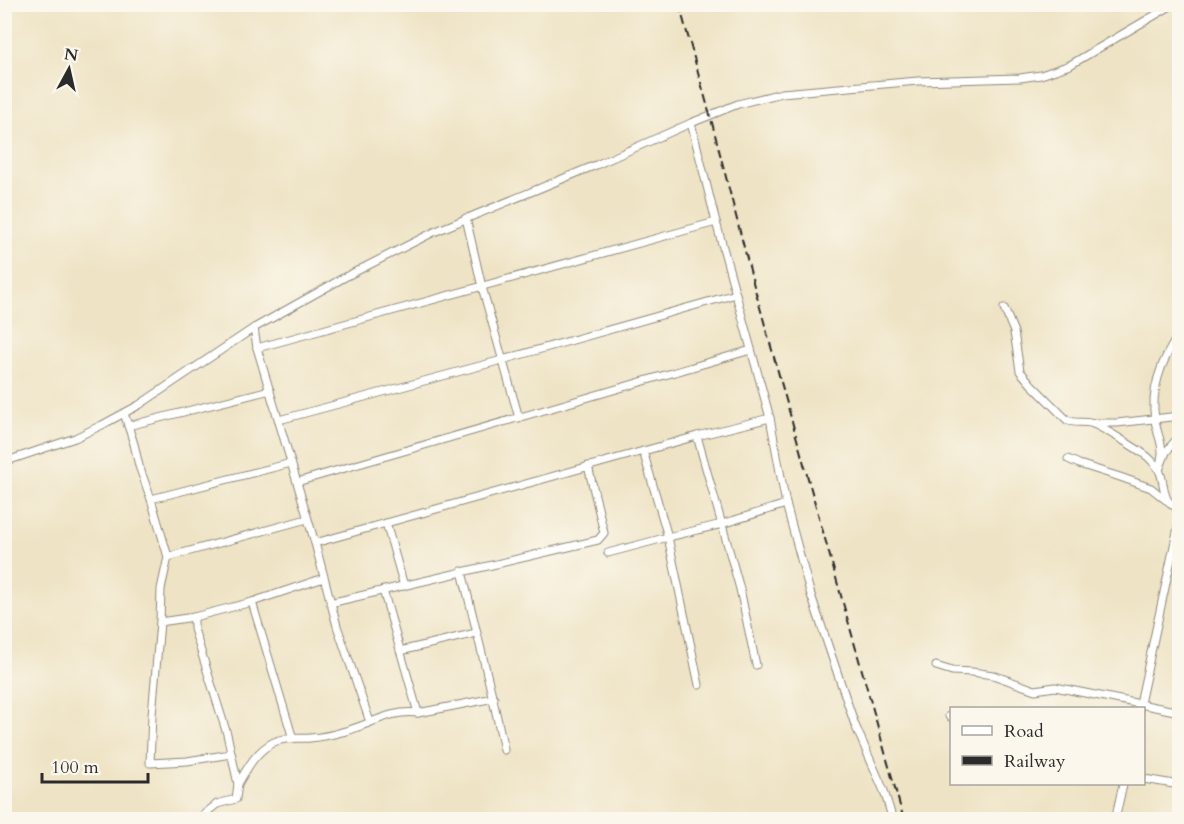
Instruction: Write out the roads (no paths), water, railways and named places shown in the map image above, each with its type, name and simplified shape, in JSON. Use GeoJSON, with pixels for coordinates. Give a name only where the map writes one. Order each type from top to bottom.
{"type":"FeatureCollection","features":[{"type":"Feature","properties":{"kind":"street"},"geometry":{"type":"LineString","coordinates":[[4,462],[75,438],[124,413],[254,328],[345,277],[434,232],[691,123],[738,105],[782,93],[918,81],[1020,78],[1041,75],[1070,65],[1174,4]]}},
{"type":"Feature","properties":{"kind":"street"},"geometry":{"type":"LineString","coordinates":[[691,123],[770,418],[786,504],[814,603],[855,725],[884,791],[893,819]]}},
{"type":"Feature","properties":{"kind":"street"},"geometry":{"type":"LineString","coordinates":[[465,218],[519,418]]}},
{"type":"Feature","properties":{"kind":"street"},"geometry":{"type":"LineString","coordinates":[[257,348],[716,222]]}},
{"type":"Feature","properties":{"kind":"street"},"geometry":{"type":"LineString","coordinates":[[279,420],[736,294]]}},
{"type":"Feature","properties":{"kind":"street"},"geometry":{"type":"LineString","coordinates":[[1004,308],[1014,332],[1020,371],[1067,420],[1073,423],[1117,423],[1179,416]]}},
{"type":"Feature","properties":{"kind":"street"},"geometry":{"type":"LineString","coordinates":[[254,328],[257,348],[315,543],[330,603],[370,722]]}},
{"type":"Feature","properties":{"kind":"street"},"geometry":{"type":"LineString","coordinates":[[1168,502],[1159,470],[1162,450],[1154,419],[1154,397],[1155,384],[1162,365],[1179,333]]}},
{"type":"Feature","properties":{"kind":"street"},"geometry":{"type":"LineString","coordinates":[[297,482],[751,350]]}},
{"type":"Feature","properties":{"kind":"street"},"geometry":{"type":"LineString","coordinates":[[128,426],[270,390]]}},
{"type":"Feature","properties":{"kind":"street"},"geometry":{"type":"LineString","coordinates":[[124,413],[168,557],[161,589],[150,763],[187,761],[231,754]]}},
{"type":"Feature","properties":{"kind":"street"},"geometry":{"type":"LineString","coordinates":[[315,543],[697,436],[770,418]]}},
{"type":"Feature","properties":{"kind":"street"},"geometry":{"type":"LineString","coordinates":[[1092,423],[1148,456],[1159,470]]}},
{"type":"Feature","properties":{"kind":"street"},"geometry":{"type":"LineString","coordinates":[[1159,470],[1166,452],[1179,435]]}},
{"type":"Feature","properties":{"kind":"street"},"geometry":{"type":"LineString","coordinates":[[697,436],[740,589],[756,665]]}},
{"type":"Feature","properties":{"kind":"street"},"geometry":{"type":"LineString","coordinates":[[643,451],[668,537],[699,685]]}},
{"type":"Feature","properties":{"kind":"street"},"geometry":{"type":"LineString","coordinates":[[1068,459],[1151,488],[1179,508]]}},
{"type":"Feature","properties":{"kind":"street"},"geometry":{"type":"LineString","coordinates":[[151,499],[291,463]]}},
{"type":"Feature","properties":{"kind":"street"},"geometry":{"type":"LineString","coordinates":[[330,603],[598,540],[604,533],[588,466]]}},
{"type":"Feature","properties":{"kind":"street"},"geometry":{"type":"LineString","coordinates":[[608,553],[722,524],[786,504]]}},
{"type":"Feature","properties":{"kind":"street"},"geometry":{"type":"LineString","coordinates":[[936,666],[952,671],[993,675],[1035,690],[1055,687],[1140,707],[1179,518]]}},
{"type":"Feature","properties":{"kind":"street"},"geometry":{"type":"LineString","coordinates":[[168,557],[308,519]]}},
{"type":"Feature","properties":{"kind":"street"},"geometry":{"type":"LineString","coordinates":[[386,523],[404,586]]}},
{"type":"Feature","properties":{"kind":"street"},"geometry":{"type":"LineString","coordinates":[[462,571],[494,698],[504,750]]}},
{"type":"Feature","properties":{"kind":"street"},"geometry":{"type":"LineString","coordinates":[[160,622],[252,602],[324,578]]}},
{"type":"Feature","properties":{"kind":"street"},"geometry":{"type":"LineString","coordinates":[[383,590],[418,713]]}},
{"type":"Feature","properties":{"kind":"street"},"geometry":{"type":"LineString","coordinates":[[252,602],[293,739]]}},
{"type":"Feature","properties":{"kind":"street"},"geometry":{"type":"LineString","coordinates":[[194,616],[194,629],[227,734],[239,789],[236,799],[218,804],[197,819]]}},
{"type":"Feature","properties":{"kind":"street"},"geometry":{"type":"LineString","coordinates":[[400,651],[476,633]]}},
{"type":"Feature","properties":{"kind":"street"},"geometry":{"type":"LineString","coordinates":[[238,784],[254,756],[273,742],[345,732],[406,711],[418,713],[494,698]]}},
{"type":"Feature","properties":{"kind":"street"},"geometry":{"type":"LineString","coordinates":[[1145,708],[1179,712]]}},
{"type":"Feature","properties":{"kind":"street"},"geometry":{"type":"LineString","coordinates":[[1145,779],[1179,785]]}},
{"type":"Feature","properties":{"kind":"street"},"geometry":{"type":"LineString","coordinates":[[1115,819],[1123,785]]}},
{"type":"Feature","properties":{"kind":"railway"},"geometry":{"type":"LineString","coordinates":[[679,4],[754,286],[904,820]]}}]}
